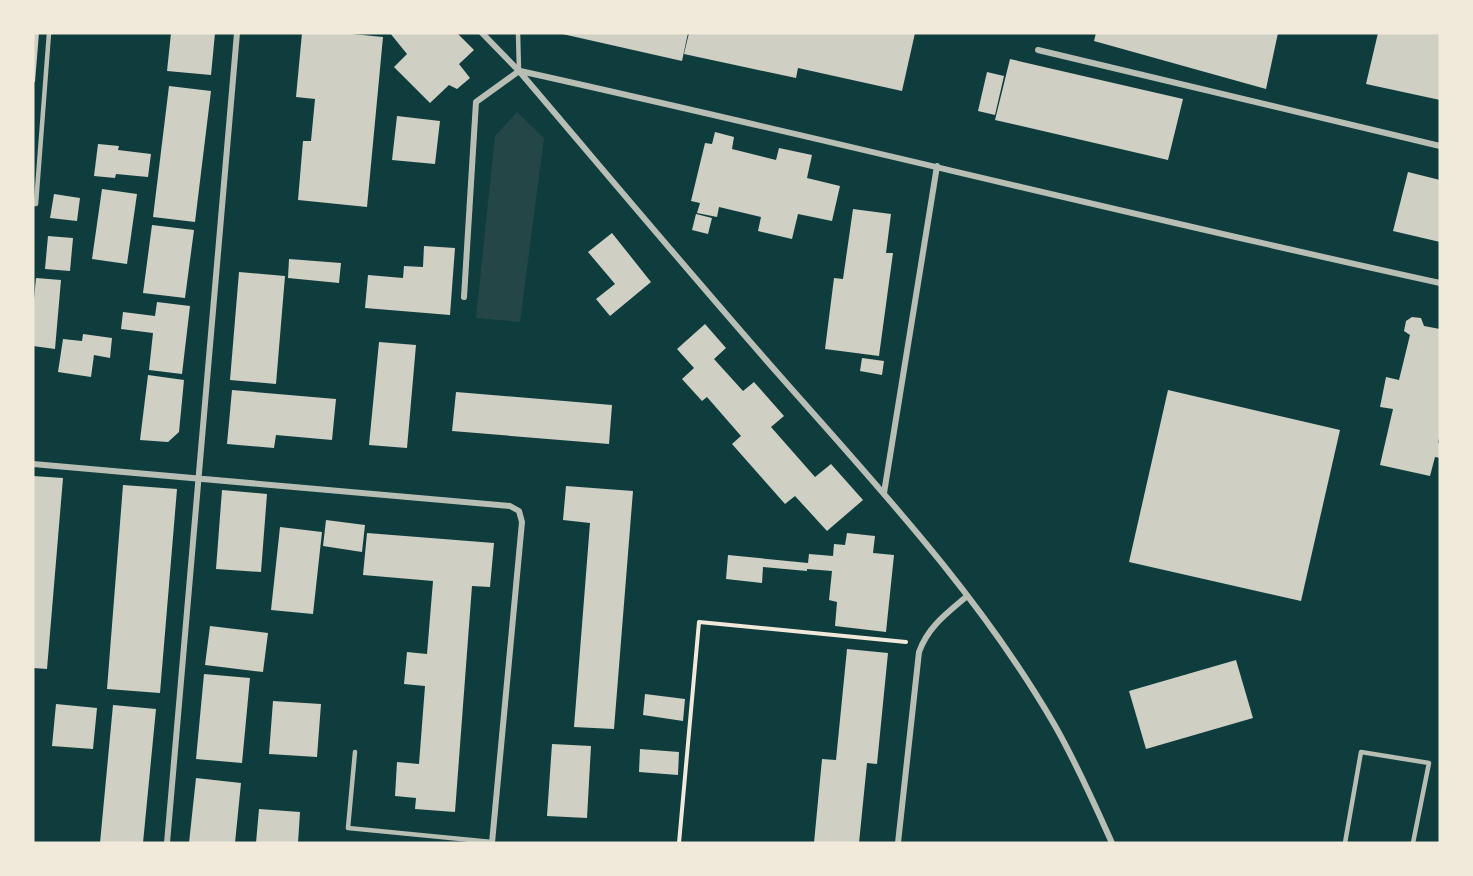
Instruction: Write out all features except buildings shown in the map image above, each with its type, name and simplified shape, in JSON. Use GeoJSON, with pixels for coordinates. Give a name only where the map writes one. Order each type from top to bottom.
{"type":"FeatureCollection","features":[{"type":"Feature","properties":{"kind":"street"},"geometry":{"type":"LineString","coordinates":[[167,843],[237,33]]}},
{"type":"Feature","properties":{"kind":"street"},"geometry":{"type":"LineString","coordinates":[[482,33],[519,70],[779,376],[884,493],[1005,647],[1054,724],[1112,843]]}},
{"type":"Feature","properties":{"kind":"street"},"geometry":{"type":"LineString","coordinates":[[1038,50],[1440,146]]}},
{"type":"Feature","properties":{"kind":"street"},"geometry":{"type":"LineString","coordinates":[[464,297],[476,102],[519,70],[1440,284]]}},
{"type":"Feature","properties":{"kind":"street"},"geometry":{"type":"LineString","coordinates":[[884,493],[937,166]]}},
{"type":"Feature","properties":{"kind":"street"},"geometry":{"type":"LineString","coordinates":[[33,464],[510,506],[519,511],[522,522],[492,842]]}},
{"type":"Feature","properties":{"kind":"street"},"geometry":{"type":"LineString","coordinates":[[897,843],[915,672],[922,643],[938,620],[966,597]]}},
{"type":"Feature","properties":{"kind":"lane"},"geometry":{"type":"LineString","coordinates":[[33,204],[36,204],[50,33]]}},
{"type":"Feature","properties":{"kind":"lane"},"geometry":{"type":"LineString","coordinates":[[518,33],[519,70]]}},
{"type":"Feature","properties":{"kind":"lane"},"geometry":{"type":"LineString","coordinates":[[355,752],[348,828],[492,842]]}},
{"type":"Feature","properties":{"kind":"lane"},"geometry":{"type":"LineString","coordinates":[[1345,843],[1361,752],[1429,763],[1413,843]]}},
{"type":"Feature","properties":{"kind":"path"},"geometry":{"type":"LineString","coordinates":[[679,843],[699,622],[922,643]]}},
{"type":"Feature","properties":{"kind":"shaded area"},"geometry":{"type":"Polygon","coordinates":[[[517,112],[544,138],[520,322],[476,318],[495,136],[517,112]]]}}]}
